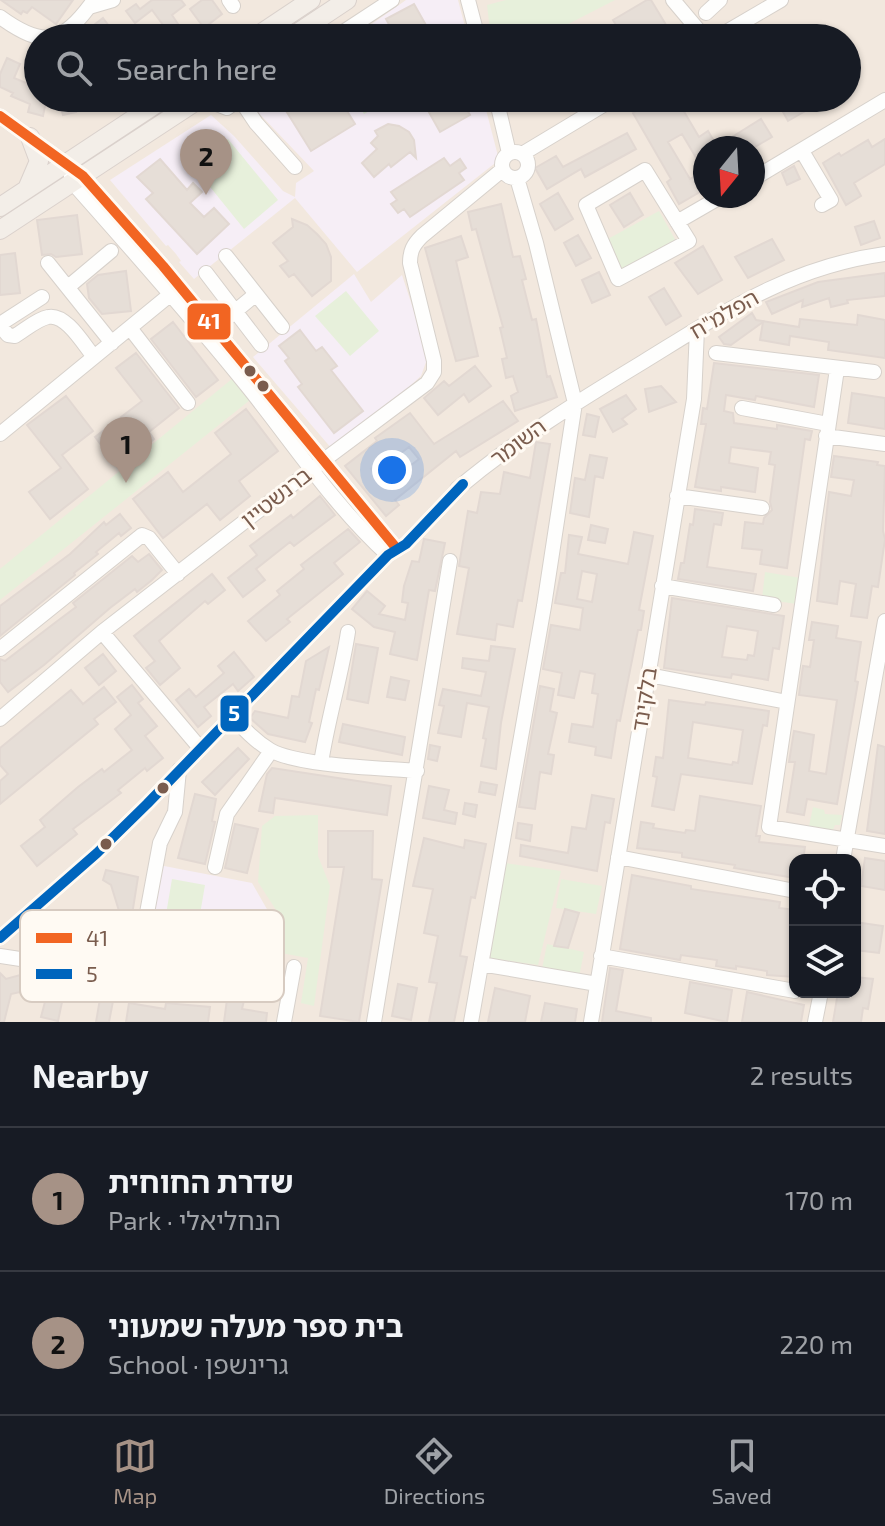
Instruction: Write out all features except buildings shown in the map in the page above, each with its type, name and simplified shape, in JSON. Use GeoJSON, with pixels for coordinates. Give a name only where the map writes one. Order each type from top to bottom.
{"type":"FeatureCollection","features":[{"type":"Feature","properties":{"kind":"main road"},"geometry":{"type":"LineString","coordinates":[[275,24],[311,0]]}},
{"type":"Feature","properties":{"kind":"main road"},"geometry":{"type":"LineString","coordinates":[[311,24],[347,0]]}},
{"type":"Feature","properties":{"kind":"main road"},"geometry":{"type":"LineString","coordinates":[[0,207],[144,112]]}},
{"type":"Feature","properties":{"kind":"main road"},"geometry":{"type":"LineString","coordinates":[[0,230],[180,112]]}},
{"type":"Feature","properties":{"kind":"main road"},"geometry":{"type":"LineString","coordinates":[[27,189],[39,161],[30,137]]}},
{"type":"Feature","properties":{"kind":"street"},"geometry":{"type":"LineString","coordinates":[[75,24],[92,4],[113,0]]}},
{"type":"Feature","properties":{"kind":"street"},"geometry":{"type":"LineString","coordinates":[[355,24],[392,0]]}},
{"type":"Feature","properties":{"kind":"street"},"geometry":{"type":"LineString","coordinates":[[468,0],[474,24]]}},
{"type":"Feature","properties":{"kind":"street"},"geometry":{"type":"LineString","coordinates":[[673,0],[693,24]]}},
{"type":"Feature","properties":{"kind":"street"},"geometry":{"type":"LineString","coordinates":[[706,13],[720,0]]}},
{"type":"Feature","properties":{"kind":"street"},"geometry":{"type":"LineString","coordinates":[[740,24],[781,0]]}},
{"type":"Feature","properties":{"kind":"street"},"geometry":{"type":"LineString","coordinates":[[0,17],[24,32]]}},
{"type":"Feature","properties":{"kind":"street"},"geometry":{"type":"LineString","coordinates":[[765,172],[883,105]]}},
{"type":"Feature","properties":{"kind":"street"},"geometry":{"type":"LineString","coordinates":[[249,112],[295,167]]}},
{"type":"Feature","properties":{"kind":"street"},"geometry":{"type":"LineString","coordinates":[[501,112],[516,154],[528,161],[527,170],[517,178],[507,176],[502,170],[502,162],[516,154],[590,112]]}},
{"type":"Feature","properties":{"kind":"street"},"geometry":{"type":"LineString","coordinates":[[0,116],[67,164],[175,291],[248,386],[393,549]]}},
{"type":"Feature","properties":{"kind":"street"},"geometry":{"type":"LineString","coordinates":[[802,151],[831,200],[822,205]]}},
{"type":"Feature","properties":{"kind":"street","name":"ברנשטיין"},"geometry":{"type":"LineString","coordinates":[[3,710],[318,464],[427,383],[434,372],[434,361],[410,253],[422,236],[502,170]]}},
{"type":"Feature","properties":{"kind":"street"},"geometry":{"type":"LineString","coordinates":[[645,170],[677,222],[689,241],[618,279],[586,205],[645,170]]}},
{"type":"Feature","properties":{"kind":"street"},"geometry":{"type":"LineString","coordinates":[[471,1022],[575,403],[517,178]]}},
{"type":"Feature","properties":{"kind":"street"},"geometry":{"type":"LineString","coordinates":[[677,222],[701,208]]}},
{"type":"Feature","properties":{"kind":"street"},"geometry":{"type":"LineString","coordinates":[[68,287],[111,251]]}},
{"type":"Feature","properties":{"kind":"street","name":"הפלמ\"ח"},"geometry":{"type":"LineString","coordinates":[[575,403],[784,280],[823,267],[885,254]]}},
{"type":"Feature","properties":{"kind":"street"},"geometry":{"type":"LineString","coordinates":[[226,256],[282,327]]}},
{"type":"Feature","properties":{"kind":"street"},"geometry":{"type":"LineString","coordinates":[[48,263],[112,343]]}},
{"type":"Feature","properties":{"kind":"street"},"geometry":{"type":"LineString","coordinates":[[206,273],[261,345]]}},
{"type":"Feature","properties":{"kind":"street"},"geometry":{"type":"LineString","coordinates":[[175,291],[215,328],[318,464]]}},
{"type":"Feature","properties":{"kind":"street"},"geometry":{"type":"LineString","coordinates":[[0,434],[175,291]]}},
{"type":"Feature","properties":{"kind":"street"},"geometry":{"type":"LineString","coordinates":[[215,328],[255,295]]}},
{"type":"Feature","properties":{"kind":"street"},"geometry":{"type":"LineString","coordinates":[[42,297],[0,325],[8,335],[15,336],[45,317],[56,317],[65,322],[94,357]]}},
{"type":"Feature","properties":{"kind":"street"},"geometry":{"type":"LineString","coordinates":[[130,328],[188,403]]}},
{"type":"Feature","properties":{"kind":"street","name":"בלקינד"},"geometry":{"type":"LineString","coordinates":[[591,1022],[677,496],[695,376],[697,329]]}},
{"type":"Feature","properties":{"kind":"street"},"geometry":{"type":"LineString","coordinates":[[668,347],[686,358],[695,376]]}},
{"type":"Feature","properties":{"kind":"street"},"geometry":{"type":"LineString","coordinates":[[716,353],[874,372]]}},
{"type":"Feature","properties":{"kind":"street"},"geometry":{"type":"LineString","coordinates":[[837,369],[769,827],[885,846]]}},
{"type":"Feature","properties":{"kind":"street"},"geometry":{"type":"LineString","coordinates":[[569,376],[578,383],[601,388]]}},
{"type":"Feature","properties":{"kind":"street","name":"השומר"},"geometry":{"type":"LineString","coordinates":[[29,910],[97,853],[147,804],[393,549],[406,544],[463,484],[540,425],[575,403]]}},
{"type":"Feature","properties":{"kind":"street"},"geometry":{"type":"LineString","coordinates":[[742,408],[885,444]]}},
{"type":"Feature","properties":{"kind":"street"},"geometry":{"type":"LineString","coordinates":[[540,425],[558,432],[569,448]]}},
{"type":"Feature","properties":{"kind":"street"},"geometry":{"type":"LineString","coordinates":[[677,496],[762,508]]}},
{"type":"Feature","properties":{"kind":"street"},"geometry":{"type":"LineString","coordinates":[[0,649],[142,535],[149,538],[178,574]]}},
{"type":"Feature","properties":{"kind":"street"},"geometry":{"type":"LineString","coordinates":[[374,1022],[450,561]]}},
{"type":"Feature","properties":{"kind":"street"},"geometry":{"type":"LineString","coordinates":[[662,586],[774,605]]}},
{"type":"Feature","properties":{"kind":"street"},"geometry":{"type":"LineString","coordinates":[[844,854],[885,621]]}},
{"type":"Feature","properties":{"kind":"street"},"geometry":{"type":"LineString","coordinates":[[102,632],[200,748]]}},
{"type":"Feature","properties":{"kind":"street"},"geometry":{"type":"LineString","coordinates":[[321,763],[330,707],[339,687],[348,632]]}},
{"type":"Feature","properties":{"kind":"street"},"geometry":{"type":"LineString","coordinates":[[649,675],[787,702]]}},
{"type":"Feature","properties":{"kind":"street"},"geometry":{"type":"LineString","coordinates":[[233,717],[271,751],[321,763],[417,771]]}},
{"type":"Feature","properties":{"kind":"street"},"geometry":{"type":"LineString","coordinates":[[215,867],[227,814],[271,751]]}},
{"type":"Feature","properties":{"kind":"street"},"geometry":{"type":"LineString","coordinates":[[148,910],[160,843],[175,812],[179,770]]}},
{"type":"Feature","properties":{"kind":"street"},"geometry":{"type":"LineString","coordinates":[[147,804],[175,812]]}},
{"type":"Feature","properties":{"kind":"street"},"geometry":{"type":"LineString","coordinates":[[618,857],[789,890]]}},
{"type":"Feature","properties":{"kind":"street","name":"השומר"},"geometry":{"type":"LineString","coordinates":[[24,910],[41,899]]}},
{"type":"Feature","properties":{"kind":"street","name":"השומר"},"geometry":{"type":"LineString","coordinates":[[0,926],[20,913]]}},
{"type":"Feature","properties":{"kind":"street","name":"השומר"},"geometry":{"type":"LineString","coordinates":[[0,938],[20,919]]}},
{"type":"Feature","properties":{"kind":"street"},"geometry":{"type":"LineString","coordinates":[[0,956],[20,959]]}},
{"type":"Feature","properties":{"kind":"street"},"geometry":{"type":"LineString","coordinates":[[601,956],[667,974],[789,990]]}},
{"type":"Feature","properties":{"kind":"street"},"geometry":{"type":"LineString","coordinates":[[481,964],[597,984]]}},
{"type":"Feature","properties":{"kind":"street"},"geometry":{"type":"LineString","coordinates":[[284,1022],[294,967]]}},
{"type":"Feature","properties":{"kind":"street"},"geometry":{"type":"LineString","coordinates":[[815,1022],[819,998]]}},
{"type":"Feature","properties":{"kind":"shaded area"},"geometry":{"type":"Polygon","coordinates":[[[0,0],[885,0],[885,1022],[0,1022],[0,0]]]}},
{"type":"Feature","properties":{"kind":"shaded area"},"geometry":{"type":"Polygon","coordinates":[[[406,0],[458,0],[464,24],[372,24],[406,0]]]}},
{"type":"Feature","properties":{"kind":"shaded area"},"geometry":{"type":"Polygon","coordinates":[[[258,112],[487,112],[499,160],[357,272],[295,198],[194,279],[176,254],[110,180],[211,115],[283,191],[295,197],[296,183],[314,171],[258,112]]]}},
{"type":"Feature","properties":{"kind":"shaded area"},"geometry":{"type":"Polygon","coordinates":[[[354,274],[371,302],[402,275],[426,348],[426,362],[421,376],[332,449],[253,357],[354,274]]]}},
{"type":"Feature","properties":{"kind":"shaded area"},"geometry":{"type":"Polygon","coordinates":[[[159,865],[252,883],[267,910],[152,910],[159,865]]]}},
{"type":"Feature","properties":{"kind":"green space"},"geometry":{"type":"Polygon","coordinates":[[[506,0],[615,0],[568,24],[489,24],[487,5],[506,0]]]}},
{"type":"Feature","properties":{"kind":"green space"},"geometry":{"type":"Polygon","coordinates":[[[228,139],[278,200],[244,229],[194,167],[228,139]]]}},
{"type":"Feature","properties":{"kind":"green space"},"geometry":{"type":"Polygon","coordinates":[[[659,211],[676,241],[620,271],[606,240],[659,211]]]}},
{"type":"Feature","properties":{"kind":"green space"},"geometry":{"type":"Polygon","coordinates":[[[346,291],[379,331],[350,356],[315,316],[346,291]]]}},
{"type":"Feature","properties":{"kind":"green space"},"geometry":{"type":"Polygon","coordinates":[[[238,374],[255,396],[0,600],[0,569],[238,374]]]}},
{"type":"Feature","properties":{"kind":"green space"},"geometry":{"type":"Polygon","coordinates":[[[765,572],[801,578],[797,604],[762,599],[765,572]]]}},
{"type":"Feature","properties":{"kind":"green space"},"geometry":{"type":"Polygon","coordinates":[[[813,807],[824,810],[825,814],[842,815],[840,825],[835,825],[831,834],[811,831],[809,826],[813,807]]]}},
{"type":"Feature","properties":{"kind":"green space"},"geometry":{"type":"Polygon","coordinates":[[[318,815],[318,856],[330,886],[314,1006],[301,1003],[308,958],[284,954],[284,910],[276,910],[258,882],[262,826],[275,816],[318,815]]]}},
{"type":"Feature","properties":{"kind":"green space"},"geometry":{"type":"Polygon","coordinates":[[[505,863],[561,871],[538,965],[490,958],[505,863]]]}},
{"type":"Feature","properties":{"kind":"green space"},"geometry":{"type":"Polygon","coordinates":[[[172,879],[205,885],[201,910],[167,910],[172,879]]]}},
{"type":"Feature","properties":{"kind":"green space"},"geometry":{"type":"Polygon","coordinates":[[[561,879],[602,886],[596,914],[556,908],[561,879]]]}},
{"type":"Feature","properties":{"kind":"green space"},"geometry":{"type":"Polygon","coordinates":[[[547,944],[584,952],[579,977],[542,969],[547,944]]]}},
{"type":"Feature","properties":{"kind":"transit line","name":"41"},"geometry":{"type":"LineString","coordinates":[[0,116],[83,176],[163,266],[397,549]]}},
{"type":"Feature","properties":{"kind":"transit line","name":"5"},"geometry":{"type":"LineString","coordinates":[[32,910],[147,804],[388,555],[406,544],[463,484]]}},
{"type":"Feature","properties":{"kind":"transit line","name":"5"},"geometry":{"type":"LineString","coordinates":[[0,938],[20,920]]}},
{"type":"Feature","properties":{"kind":"place","name":"בית ספר מעלה שמעוני"},"geometry":{"type":"Point","coordinates":[206,195]}},
{"type":"Feature","properties":{"kind":"place","name":"שדרת החוחית"},"geometry":{"type":"Point","coordinates":[126,483]}}]}
